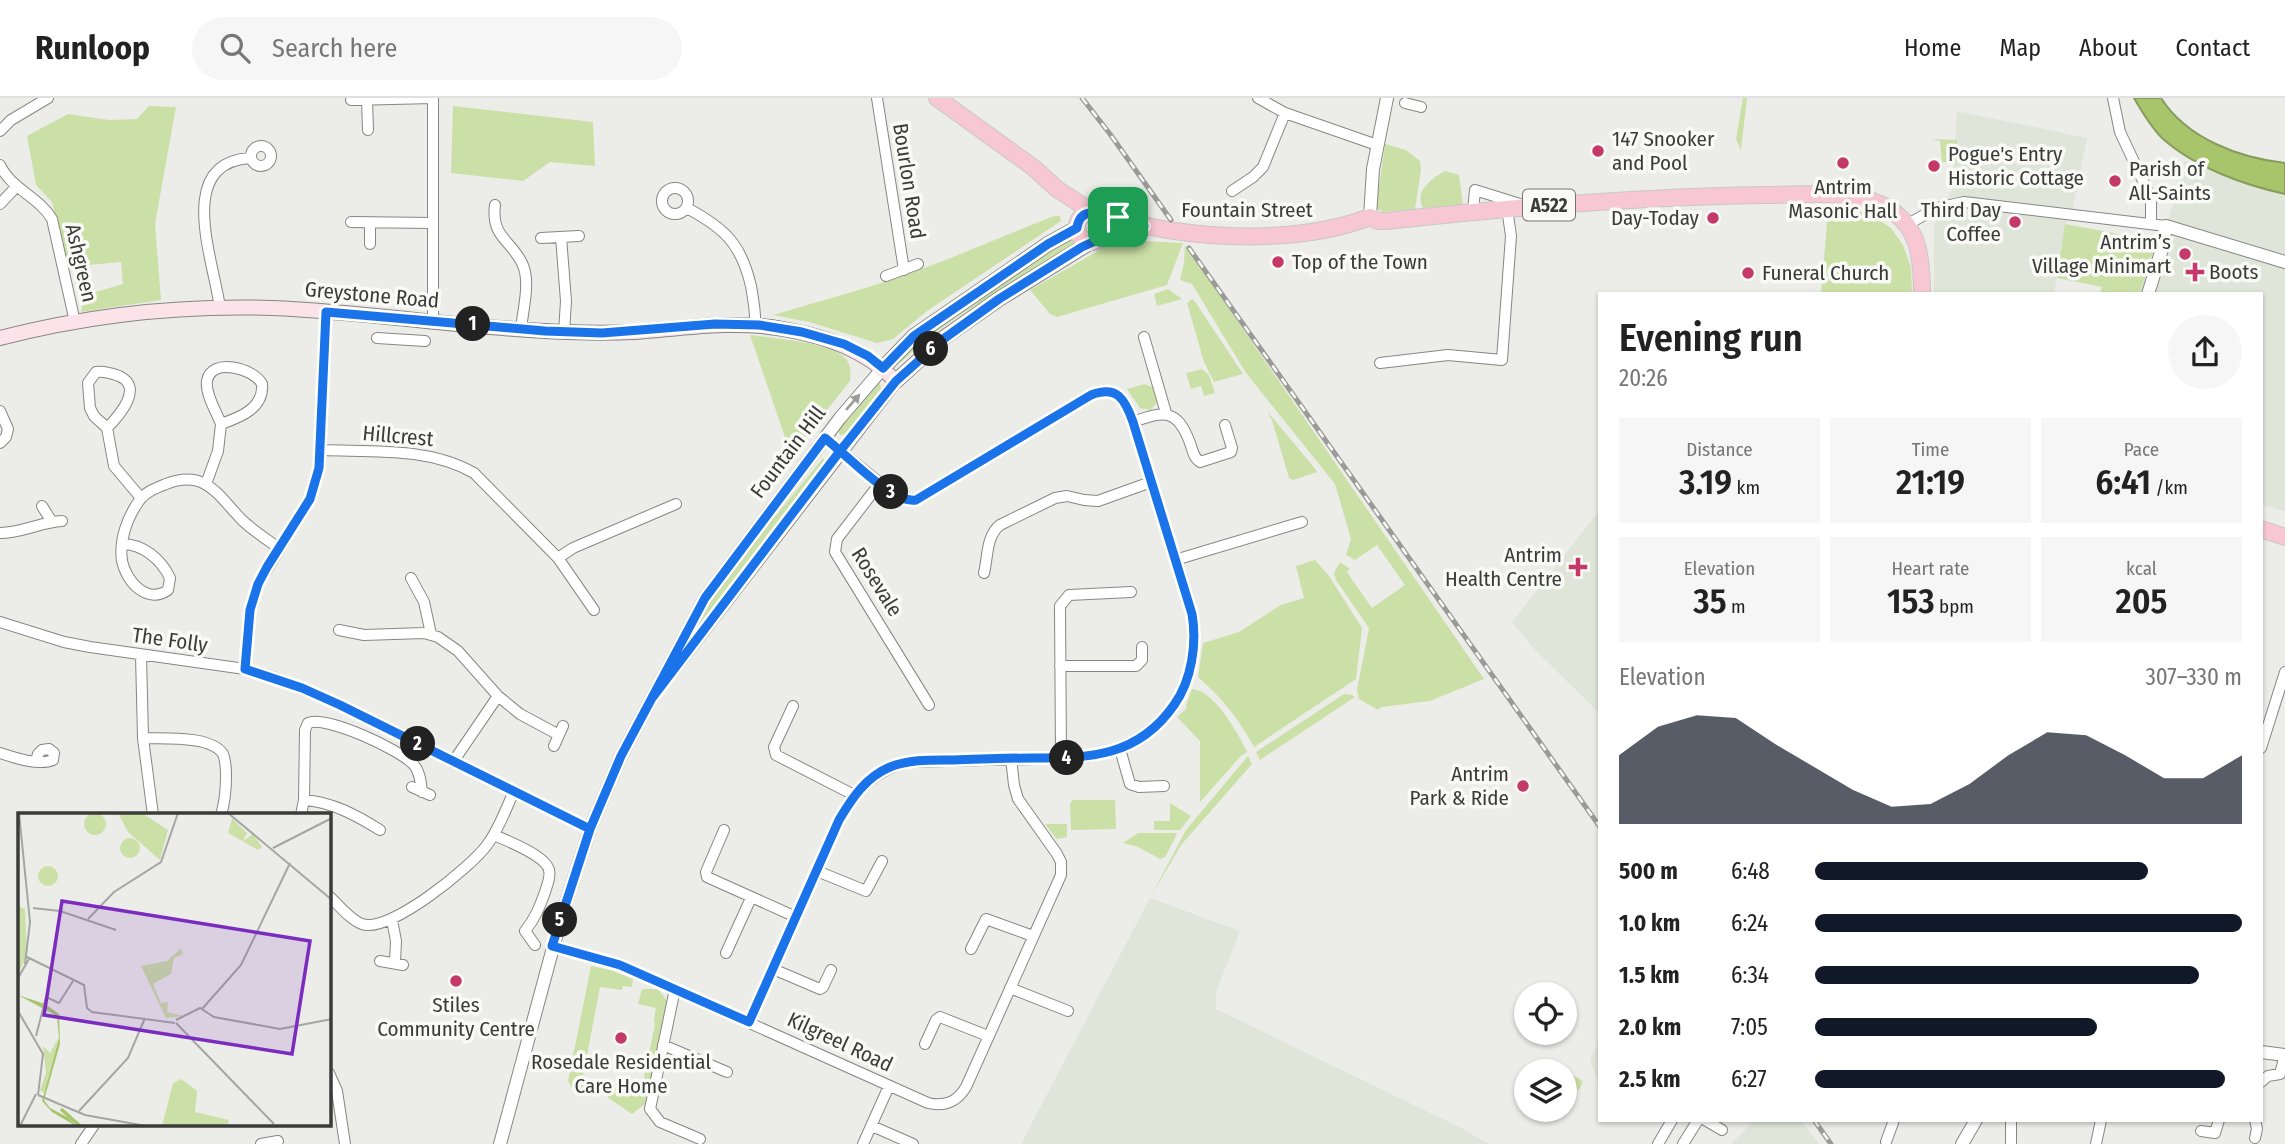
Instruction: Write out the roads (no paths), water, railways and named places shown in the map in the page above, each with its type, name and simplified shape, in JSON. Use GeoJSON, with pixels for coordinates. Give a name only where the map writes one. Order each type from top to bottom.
{"type":"FeatureCollection","features":[{"type":"Feature","properties":{"kind":"main road","name":"A522"},"geometry":{"type":"LineString","coordinates":[[937,98],[1057,189],[1096,213]]}},
{"type":"Feature","properties":{"kind":"main road","name":"A522"},"geometry":{"type":"LineString","coordinates":[[1057,189],[1082,238],[1096,240]]}},
{"type":"Feature","properties":{"kind":"main road","name":"Fountain Street"},"geometry":{"type":"LineString","coordinates":[[1096,213],[1144,226],[1208,233],[1302,233],[1346,226],[1370,217],[1386,221],[1529,206],[1729,196],[1859,197],[1880,204],[1908,224]]}},
{"type":"Feature","properties":{"kind":"main road"},"geometry":{"type":"LineString","coordinates":[[1077,226],[1081,216],[1096,213],[1107,226],[1096,240]]}},
{"type":"Feature","properties":{"kind":"main road"},"geometry":{"type":"LineString","coordinates":[[1908,224],[1920,251],[1922,292]]}},
{"type":"Feature","properties":{"kind":"main road","name":"Fountain Hill"},"geometry":{"type":"LineString","coordinates":[[883,368],[914,336],[1077,226]]}},
{"type":"Feature","properties":{"kind":"main road","name":"Fountain Street"},"geometry":{"type":"LineString","coordinates":[[1096,240],[1117,231],[1144,226]]}},
{"type":"Feature","properties":{"kind":"main road","name":"Fountain Hill"},"geometry":{"type":"LineString","coordinates":[[896,381],[951,333],[999,299],[1096,240]]}},
{"type":"Feature","properties":{"kind":"main road","name":"Greystone Road"},"geometry":{"type":"LineString","coordinates":[[0,338],[75,322],[142,312],[220,308],[326,312],[564,332],[633,332],[715,324],[755,325],[802,332],[844,344],[868,356],[896,381]]}},
{"type":"Feature","properties":{"kind":"main road"},"geometry":{"type":"LineString","coordinates":[[2263,530],[2285,537]]}},
{"type":"Feature","properties":{"kind":"street"},"geometry":{"type":"LineString","coordinates":[[0,131],[31,103],[48,98]]}},
{"type":"Feature","properties":{"kind":"street"},"geometry":{"type":"LineString","coordinates":[[351,100],[433,98],[433,321]]}},
{"type":"Feature","properties":{"kind":"street","name":"Bourlon Road"},"geometry":{"type":"LineString","coordinates":[[877,98],[904,270]]}},
{"type":"Feature","properties":{"kind":"street"},"geometry":{"type":"LineString","coordinates":[[1258,98],[1285,113],[1377,145]]}},
{"type":"Feature","properties":{"kind":"street"},"geometry":{"type":"LineString","coordinates":[[1370,217],[1377,145],[1387,98]]}},
{"type":"Feature","properties":{"kind":"street"},"geometry":{"type":"LineString","coordinates":[[2113,98],[2120,132],[2151,198],[2151,223]]}},
{"type":"Feature","properties":{"kind":"street"},"geometry":{"type":"LineString","coordinates":[[367,100],[368,130]]}},
{"type":"Feature","properties":{"kind":"street"},"geometry":{"type":"LineString","coordinates":[[1405,105],[1421,107]]}},
{"type":"Feature","properties":{"kind":"street"},"geometry":{"type":"LineString","coordinates":[[1232,191],[1261,170],[1285,113]]}},
{"type":"Feature","properties":{"kind":"street"},"geometry":{"type":"LineString","coordinates":[[220,308],[204,217],[204,201],[216,169],[230,161],[250,158]]}},
{"type":"Feature","properties":{"kind":"street","name":"Ashgreen"},"geometry":{"type":"LineString","coordinates":[[0,165],[17,186],[46,210],[54,225],[75,322]]}},
{"type":"Feature","properties":{"kind":"street"},"geometry":{"type":"LineString","coordinates":[[0,204],[17,186]]}},
{"type":"Feature","properties":{"kind":"street","name":"Fountain Street"},"geometry":{"type":"LineString","coordinates":[[1473,211],[1475,190],[1529,206]]}},
{"type":"Feature","properties":{"kind":"street"},"geometry":{"type":"LineString","coordinates":[[1908,224],[1937,208],[1964,202],[2109,221],[2151,223],[2285,262]]}},
{"type":"Feature","properties":{"kind":"street"},"geometry":{"type":"LineString","coordinates":[[495,205],[493,220],[523,264],[526,278],[521,329]]}},
{"type":"Feature","properties":{"kind":"street"},"geometry":{"type":"LineString","coordinates":[[687,208],[721,228],[737,247],[749,277],[755,325]]}},
{"type":"Feature","properties":{"kind":"street"},"geometry":{"type":"LineString","coordinates":[[1380,363],[1448,355],[1502,360],[1511,236],[1507,208]]}},
{"type":"Feature","properties":{"kind":"street"},"geometry":{"type":"LineString","coordinates":[[351,222],[433,223]]}},
{"type":"Feature","properties":{"kind":"street"},"geometry":{"type":"LineString","coordinates":[[370,223],[370,244]]}},
{"type":"Feature","properties":{"kind":"street"},"geometry":{"type":"LineString","coordinates":[[2149,292],[2166,226]]}},
{"type":"Feature","properties":{"kind":"street"},"geometry":{"type":"LineString","coordinates":[[541,238],[579,236]]}},
{"type":"Feature","properties":{"kind":"street"},"geometry":{"type":"LineString","coordinates":[[561,237],[566,301],[564,332]]}},
{"type":"Feature","properties":{"kind":"street","name":"Bourlon Road"},"geometry":{"type":"LineString","coordinates":[[886,276],[918,264]]}},
{"type":"Feature","properties":{"kind":"street"},"geometry":{"type":"LineString","coordinates":[[245,669],[254,594],[267,567],[310,499],[321,450],[326,312]]}},
{"type":"Feature","properties":{"kind":"street"},"geometry":{"type":"LineString","coordinates":[[401,319],[401,339]]}},
{"type":"Feature","properties":{"kind":"street"},"geometry":{"type":"LineString","coordinates":[[1144,337],[1166,413],[1180,423],[1195,458],[1200,462],[1231,452],[1225,425]]}},
{"type":"Feature","properties":{"kind":"street"},"geometry":{"type":"LineString","coordinates":[[377,338],[425,341]]}},
{"type":"Feature","properties":{"kind":"street"},"geometry":{"type":"LineString","coordinates":[[206,484],[221,439],[221,424],[208,388],[209,377],[224,368],[238,368],[254,373],[262,384],[259,401],[246,414],[221,424]]}},
{"type":"Feature","properties":{"kind":"street","name":"Fountain Hill"},"geometry":{"type":"LineString","coordinates":[[500,1144],[552,946],[590,829],[621,756],[705,598],[825,438],[883,368]]}},
{"type":"Feature","properties":{"kind":"street"},"geometry":{"type":"LineString","coordinates":[[107,428],[128,401],[130,389],[128,382],[121,377],[98,372],[89,380],[88,401],[94,416],[107,428],[114,466],[141,498]]}},
{"type":"Feature","properties":{"kind":"street","name":"Fountain Hill"},"geometry":{"type":"LineString","coordinates":[[652,698],[896,381]]}},
{"type":"Feature","properties":{"kind":"street"},"geometry":{"type":"LineString","coordinates":[[749,1022],[839,820],[855,795],[880,773],[902,764],[928,760],[1091,757],[1120,749],[1143,737],[1164,718],[1178,699],[1188,674],[1194,643],[1194,624],[1175,560],[1128,406],[1119,396],[1111,392],[1099,392],[916,500],[900,498],[825,438]]}},
{"type":"Feature","properties":{"kind":"street"},"geometry":{"type":"LineString","coordinates":[[0,411],[8,429],[7,435],[0,443]]}},
{"type":"Feature","properties":{"kind":"street"},"geometry":{"type":"LineString","coordinates":[[1133,422],[1166,413]]}},
{"type":"Feature","properties":{"kind":"street","name":"Hillcrest"},"geometry":{"type":"LineString","coordinates":[[321,450],[432,456],[460,465],[474,473],[558,558],[594,610]]}},
{"type":"Feature","properties":{"kind":"street"},"geometry":{"type":"LineString","coordinates":[[122,544],[139,547],[158,560],[170,578],[167,590],[154,595],[133,585],[124,569],[122,544],[126,527],[141,498],[172,481],[196,480],[217,491],[242,520],[279,548]]}},
{"type":"Feature","properties":{"kind":"street"},"geometry":{"type":"LineString","coordinates":[[984,573],[990,539],[1000,525],[1065,495],[1098,500],[1151,482]]}},
{"type":"Feature","properties":{"kind":"street","name":"Rosevale"},"geometry":{"type":"LineString","coordinates":[[880,483],[838,537],[835,552],[929,705]]}},
{"type":"Feature","properties":{"kind":"street"},"geometry":{"type":"LineString","coordinates":[[558,558],[573,548],[676,504]]}},
{"type":"Feature","properties":{"kind":"street"},"geometry":{"type":"LineString","coordinates":[[0,533],[18,532],[57,522],[42,506]]}},
{"type":"Feature","properties":{"kind":"street"},"geometry":{"type":"LineString","coordinates":[[1175,560],[1302,522]]}},
{"type":"Feature","properties":{"kind":"street"},"geometry":{"type":"LineString","coordinates":[[411,584],[428,614],[431,634]]}},
{"type":"Feature","properties":{"kind":"street"},"geometry":{"type":"LineString","coordinates":[[1061,758],[1062,601],[1075,594],[1131,592]]}},
{"type":"Feature","properties":{"kind":"street","name":"The Folly"},"geometry":{"type":"LineString","coordinates":[[0,622],[64,642],[90,647],[245,669],[302,688],[590,829]]}},
{"type":"Feature","properties":{"kind":"street"},"geometry":{"type":"LineString","coordinates":[[339,630],[379,636],[431,634],[458,650],[498,696],[520,714],[559,736]]}},
{"type":"Feature","properties":{"kind":"street"},"geometry":{"type":"LineString","coordinates":[[1060,666],[1136,666],[1142,660],[1142,647]]}},
{"type":"Feature","properties":{"kind":"street"},"geometry":{"type":"LineString","coordinates":[[141,655],[143,738],[153,813]]}},
{"type":"Feature","properties":{"kind":"street"},"geometry":{"type":"LineString","coordinates":[[2263,740],[2285,672]]}},
{"type":"Feature","properties":{"kind":"street"},"geometry":{"type":"LineString","coordinates":[[453,762],[498,696]]}},
{"type":"Feature","properties":{"kind":"street"},"geometry":{"type":"LineString","coordinates":[[793,706],[774,747],[776,755],[855,795]]}},
{"type":"Feature","properties":{"kind":"street"},"geometry":{"type":"LineString","coordinates":[[301,813],[305,730],[307,723],[314,721],[338,725],[409,761],[418,770],[421,791]]}},
{"type":"Feature","properties":{"kind":"street"},"geometry":{"type":"LineString","coordinates":[[143,738],[199,741],[218,749],[224,756],[226,765],[226,791],[221,813]]}},
{"type":"Feature","properties":{"kind":"street"},"geometry":{"type":"LineString","coordinates":[[1120,749],[1130,784],[1139,787],[1164,786]]}},
{"type":"Feature","properties":{"kind":"street"},"geometry":{"type":"LineString","coordinates":[[0,753],[36,761]]}},
{"type":"Feature","properties":{"kind":"street","name":"Kilgreel Road"},"geometry":{"type":"LineString","coordinates":[[552,946],[612,962],[933,1104],[955,1100],[966,1087],[1060,879],[1062,866],[1057,854],[1018,799],[1011,758]]}},
{"type":"Feature","properties":{"kind":"street"},"geometry":{"type":"LineString","coordinates":[[331,898],[359,923],[370,925],[392,920],[460,872],[486,846],[495,835],[514,791]]}},
{"type":"Feature","properties":{"kind":"street"},"geometry":{"type":"LineString","coordinates":[[304,800],[332,806],[359,817],[380,831]]}},
{"type":"Feature","properties":{"kind":"street"},"geometry":{"type":"LineString","coordinates":[[724,830],[706,876],[796,917]]}},
{"type":"Feature","properties":{"kind":"street"},"geometry":{"type":"LineString","coordinates":[[495,835],[540,858],[548,867],[548,880],[536,916],[525,931],[535,945]]}},
{"type":"Feature","properties":{"kind":"street"},"geometry":{"type":"LineString","coordinates":[[817,871],[866,891],[882,861]]}},
{"type":"Feature","properties":{"kind":"street"},"geometry":{"type":"LineString","coordinates":[[726,953],[751,898]]}},
{"type":"Feature","properties":{"kind":"street"},"geometry":{"type":"LineString","coordinates":[[971,949],[986,919],[1033,936]]}},
{"type":"Feature","properties":{"kind":"street"},"geometry":{"type":"LineString","coordinates":[[380,961],[399,963],[392,920]]}},
{"type":"Feature","properties":{"kind":"street"},"geometry":{"type":"LineString","coordinates":[[773,969],[819,989],[823,987],[831,970]]}},
{"type":"Feature","properties":{"kind":"street"},"geometry":{"type":"LineString","coordinates":[[1010,988],[1068,1011]]}},
{"type":"Feature","properties":{"kind":"street"},"geometry":{"type":"LineString","coordinates":[[675,989],[650,1104],[651,1112],[660,1122],[700,1139]]}},
{"type":"Feature","properties":{"kind":"street"},"geometry":{"type":"LineString","coordinates":[[925,1044],[940,1017],[988,1036]]}},
{"type":"Feature","properties":{"kind":"street"},"geometry":{"type":"LineString","coordinates":[[663,1045],[727,1072]]}},
{"type":"Feature","properties":{"kind":"street"},"geometry":{"type":"LineString","coordinates":[[2263,1052],[2285,1055],[2280,1074],[2268,1076],[2263,1080]]}},
{"type":"Feature","properties":{"kind":"street"},"geometry":{"type":"LineString","coordinates":[[331,1078],[337,1091],[345,1144]]}},
{"type":"Feature","properties":{"kind":"street"},"geometry":{"type":"LineString","coordinates":[[863,1144],[889,1086]]}},
{"type":"Feature","properties":{"kind":"street"},"geometry":{"type":"LineString","coordinates":[[1661,1143],[1671,1122]]}},
{"type":"Feature","properties":{"kind":"street"},"geometry":{"type":"LineString","coordinates":[[1683,1144],[1697,1122]]}},
{"type":"Feature","properties":{"kind":"street"},"geometry":{"type":"LineString","coordinates":[[1708,1122],[1722,1130]]}},
{"type":"Feature","properties":{"kind":"street"},"geometry":{"type":"LineString","coordinates":[[1886,1142],[1893,1122]]}},
{"type":"Feature","properties":{"kind":"street"},"geometry":{"type":"LineString","coordinates":[[1962,1144],[1975,1122]]}},
{"type":"Feature","properties":{"kind":"street"},"geometry":{"type":"LineString","coordinates":[[2011,1122],[2011,1144]]}},
{"type":"Feature","properties":{"kind":"street"},"geometry":{"type":"LineString","coordinates":[[2096,1144],[2101,1122]]}},
{"type":"Feature","properties":{"kind":"street"},"geometry":{"type":"LineString","coordinates":[[2201,1131],[2215,1133],[2218,1122]]}},
{"type":"Feature","properties":{"kind":"street"},"geometry":{"type":"LineString","coordinates":[[2255,1122],[2255,1138]]}},
{"type":"Feature","properties":{"kind":"street"},"geometry":{"type":"LineString","coordinates":[[81,1144],[93,1126]]}},
{"type":"Feature","properties":{"kind":"street"},"geometry":{"type":"LineString","coordinates":[[872,1126],[913,1144]]}},
{"type":"Feature","properties":{"kind":"street"},"geometry":{"type":"LineString","coordinates":[[261,1144],[278,1142]]}},
{"type":"Feature","properties":{"kind":"railway"},"geometry":{"type":"LineString","coordinates":[[1082,98],[1171,220]]}},
{"type":"Feature","properties":{"kind":"railway"},"geometry":{"type":"LineString","coordinates":[[1189,248],[1598,824]]}},
{"type":"Feature","properties":{"kind":"railway"},"geometry":{"type":"LineString","coordinates":[[1815,1122],[1831,1144]]}},
{"type":"Feature","properties":{"kind":"place","name":"147 Snooker and Pool"},"geometry":{"type":"Point","coordinates":[1598,151]}},
{"type":"Feature","properties":{"kind":"place","name":"Antrim Masonic Hall"},"geometry":{"type":"Point","coordinates":[1843,163]}},
{"type":"Feature","properties":{"kind":"place","name":"Pogue's Entry Historic Cottage"},"geometry":{"type":"Point","coordinates":[1934,166]}},
{"type":"Feature","properties":{"kind":"place","name":"Parish of All-Saints"},"geometry":{"type":"Point","coordinates":[2115,181]}},
{"type":"Feature","properties":{"kind":"place","name":"Day-Today"},"geometry":{"type":"Point","coordinates":[1713,218]}},
{"type":"Feature","properties":{"kind":"place","name":"Third Day Coffee"},"geometry":{"type":"Point","coordinates":[2015,222]}},
{"type":"Feature","properties":{"kind":"place","name":"Antrim’s Village Minimart"},"geometry":{"type":"Point","coordinates":[2185,254]}},
{"type":"Feature","properties":{"kind":"place","name":"Top of the Town"},"geometry":{"type":"Point","coordinates":[1278,262]}},
{"type":"Feature","properties":{"kind":"place","name":"Boots"},"geometry":{"type":"Point","coordinates":[2195,272]}},
{"type":"Feature","properties":{"kind":"place","name":"Funeral Church"},"geometry":{"type":"Point","coordinates":[1748,273]}},
{"type":"Feature","properties":{"kind":"place","name":"Antrim Health Centre"},"geometry":{"type":"Point","coordinates":[1578,567]}},
{"type":"Feature","properties":{"kind":"place","name":"Antrim Park & Ride"},"geometry":{"type":"Point","coordinates":[1523,786]}},
{"type":"Feature","properties":{"kind":"place","name":"Stiles Community Centre"},"geometry":{"type":"Point","coordinates":[456,981]}},
{"type":"Feature","properties":{"kind":"place","name":"Rosedale Residential Care Home"},"geometry":{"type":"Point","coordinates":[621,1038]}}]}
